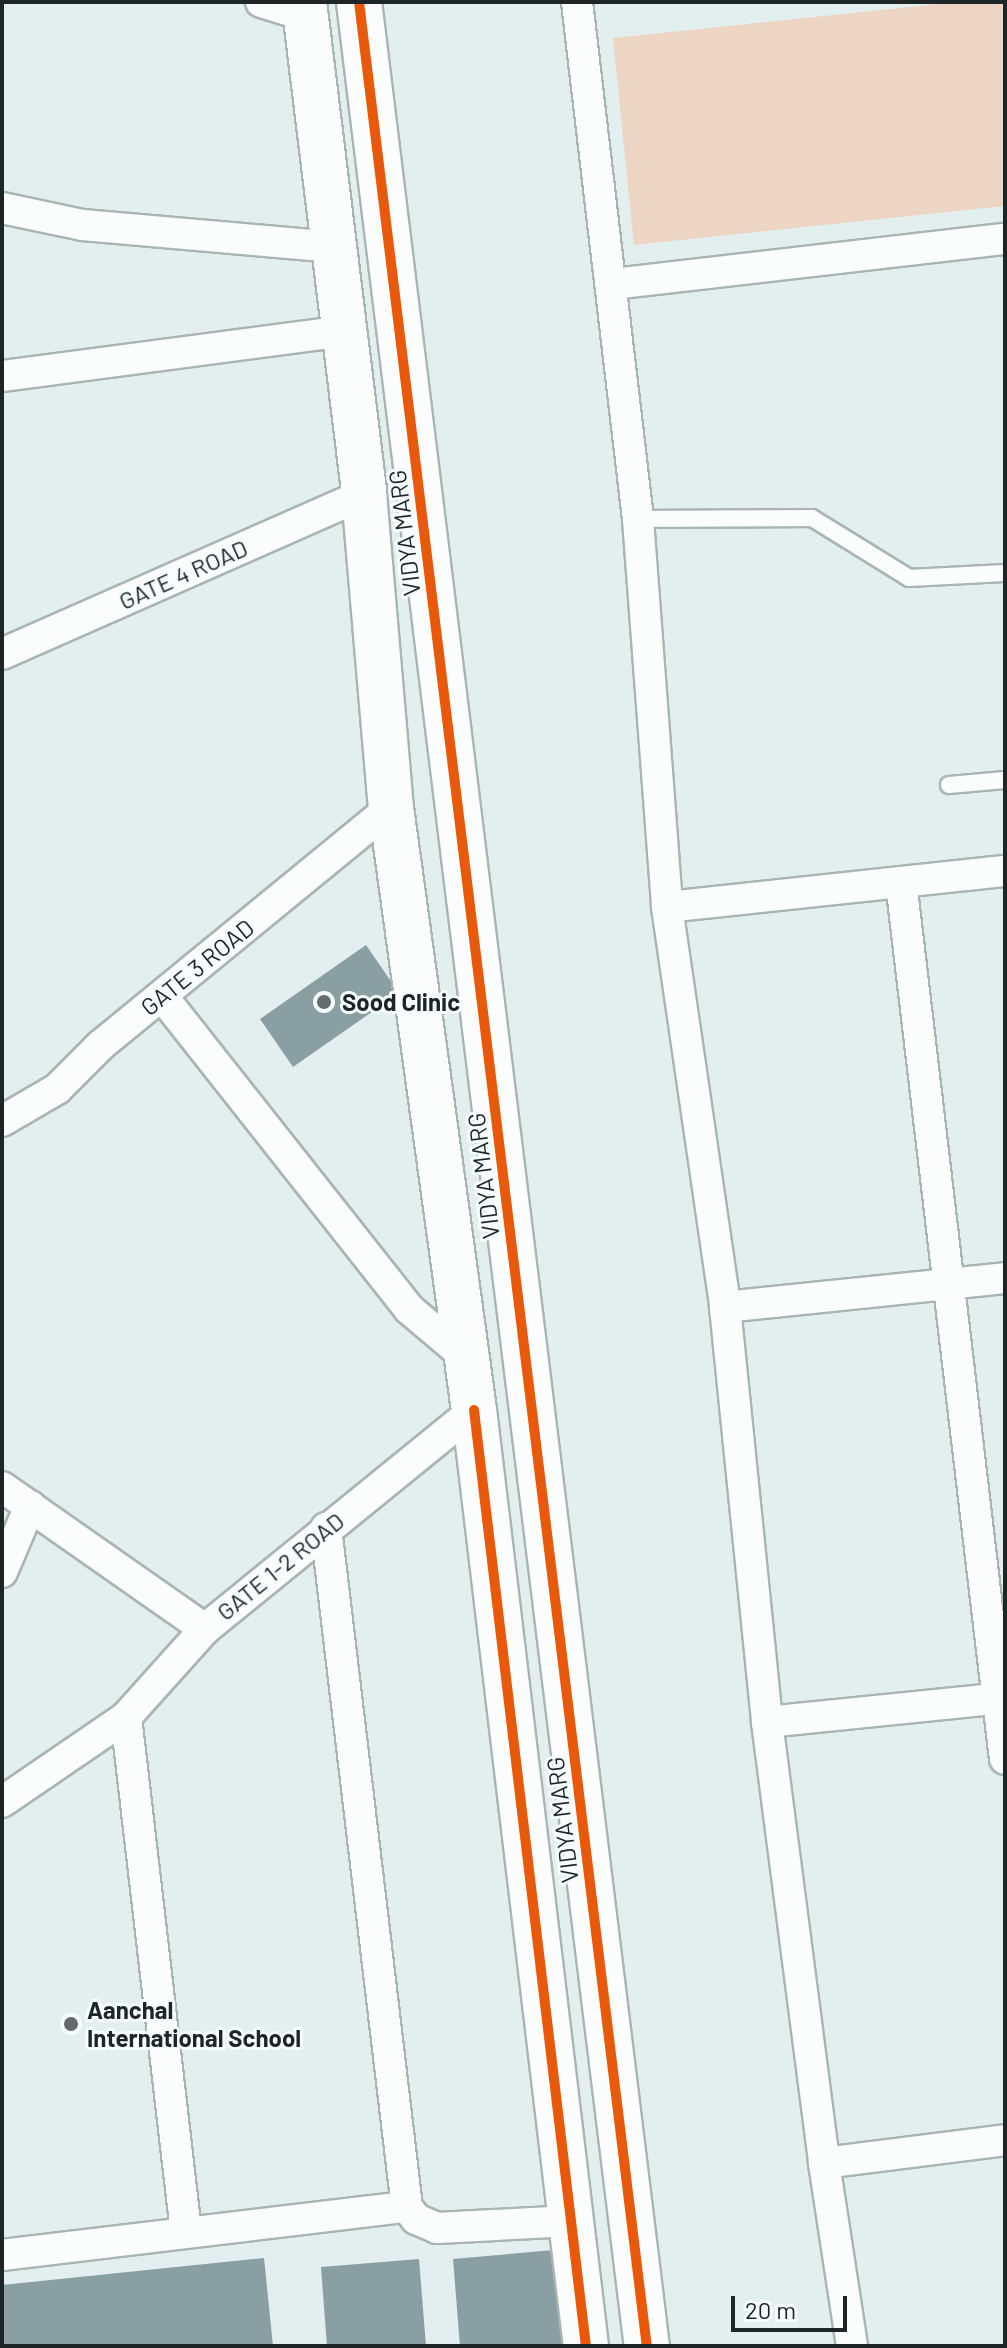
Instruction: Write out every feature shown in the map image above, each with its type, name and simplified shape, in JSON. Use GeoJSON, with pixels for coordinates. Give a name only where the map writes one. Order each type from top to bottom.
{"type":"FeatureCollection","features":[{"type":"Feature","properties":{"kind":"main road","name":"VIDYA MARG"},"geometry":{"type":"LineString","coordinates":[[359,2],[647,2346]]}},
{"type":"Feature","properties":{"kind":"main road","name":"VIDYA MARG"},"geometry":{"type":"LineString","coordinates":[[305,9],[364,494],[391,808],[474,1410],[586,2346]]}},
{"type":"Feature","properties":{"kind":"street"},"geometry":{"type":"LineString","coordinates":[[261,2],[305,9]]}},
{"type":"Feature","properties":{"kind":"street"},"geometry":{"type":"LineString","coordinates":[[577,2],[614,284],[638,519],[667,907],[725,1307],[767,1722],[824,2163],[852,2346]]}},
{"type":"Feature","properties":{"kind":"street"},"geometry":{"type":"LineString","coordinates":[[2,208],[83,225],[334,247]]}},
{"type":"Feature","properties":{"kind":"street"},"geometry":{"type":"LineString","coordinates":[[614,284],[1005,239]]}},
{"type":"Feature","properties":{"kind":"street"},"geometry":{"type":"LineString","coordinates":[[2,376],[344,331]]}},
{"type":"Feature","properties":{"kind":"street","name":"GATE 4 ROAD"},"geometry":{"type":"LineString","coordinates":[[3,647],[364,494]]}},
{"type":"Feature","properties":{"kind":"street","name":"GATE 3 ROAD"},"geometry":{"type":"LineString","coordinates":[[2,1121],[57,1089],[162,996],[391,808]]}},
{"type":"Feature","properties":{"kind":"street"},"geometry":{"type":"LineString","coordinates":[[667,907],[1005,871]]}},
{"type":"Feature","properties":{"kind":"street"},"geometry":{"type":"LineString","coordinates":[[901,882],[1001,1698],[1005,1759]]}},
{"type":"Feature","properties":{"kind":"street"},"geometry":{"type":"LineString","coordinates":[[162,996],[409,1309],[467,1358]]}},
{"type":"Feature","properties":{"kind":"street"},"geometry":{"type":"LineString","coordinates":[[725,1307],[1005,1278]]}},
{"type":"Feature","properties":{"kind":"street","name":"GATE 1-2 ROAD"},"geometry":{"type":"LineString","coordinates":[[2,1487],[205,1629],[474,1410]]}},
{"type":"Feature","properties":{"kind":"street"},"geometry":{"type":"LineString","coordinates":[[2,1572],[30,1506]]}},
{"type":"Feature","properties":{"kind":"street"},"geometry":{"type":"LineString","coordinates":[[326,1528],[407,2207],[416,2219],[437,2228],[571,2221]]}},
{"type":"Feature","properties":{"kind":"street"},"geometry":{"type":"LineString","coordinates":[[2,1802],[126,1717],[205,1629]]}},
{"type":"Feature","properties":{"kind":"street"},"geometry":{"type":"LineString","coordinates":[[767,1722],[1001,1698]]}},
{"type":"Feature","properties":{"kind":"street"},"geometry":{"type":"LineString","coordinates":[[126,1717],[186,2232]]}},
{"type":"Feature","properties":{"kind":"street"},"geometry":{"type":"LineString","coordinates":[[824,2163],[1005,2140]]}},
{"type":"Feature","properties":{"kind":"street"},"geometry":{"type":"LineString","coordinates":[[2,2255],[407,2207]]}},
{"type":"Feature","properties":{"kind":"lane"},"geometry":{"type":"LineString","coordinates":[[638,519],[812,518],[909,578],[1005,573]]}},
{"type":"Feature","properties":{"kind":"lane"},"geometry":{"type":"LineString","coordinates":[[949,785],[1005,780]]}},
{"type":"Feature","properties":{"kind":"shaded area"},"geometry":{"type":"Polygon","coordinates":[[[957,2],[1005,2],[1005,206],[634,245],[613,38],[957,2]]]}},
{"type":"Feature","properties":{"kind":"building"},"geometry":{"type":"Polygon","coordinates":[[[366,945],[399,993],[293,1067],[260,1019],[366,945]]]}},
{"type":"Feature","properties":{"kind":"building"},"geometry":{"type":"Polygon","coordinates":[[[554,2250],[563,2346],[460,2346],[453,2259],[554,2250]]]}},
{"type":"Feature","properties":{"kind":"building"},"geometry":{"type":"Polygon","coordinates":[[[264,2258],[273,2346],[2,2346],[2,2285],[264,2258]]]}},
{"type":"Feature","properties":{"kind":"building"},"geometry":{"type":"Polygon","coordinates":[[[419,2259],[426,2346],[327,2346],[321,2267],[419,2259]]]}},
{"type":"Feature","properties":{"kind":"cycle path"},"geometry":{"type":"LineString","coordinates":[[359,2],[647,2346]]}},
{"type":"Feature","properties":{"kind":"cycle path"},"geometry":{"type":"LineString","coordinates":[[474,1410],[586,2346]]}},
{"type":"Feature","properties":{"kind":"place","name":"Sood Clinic"},"geometry":{"type":"Point","coordinates":[324,1002]}},
{"type":"Feature","properties":{"kind":"place","name":"Aanchal International School"},"geometry":{"type":"Point","coordinates":[71,2024]}}]}
